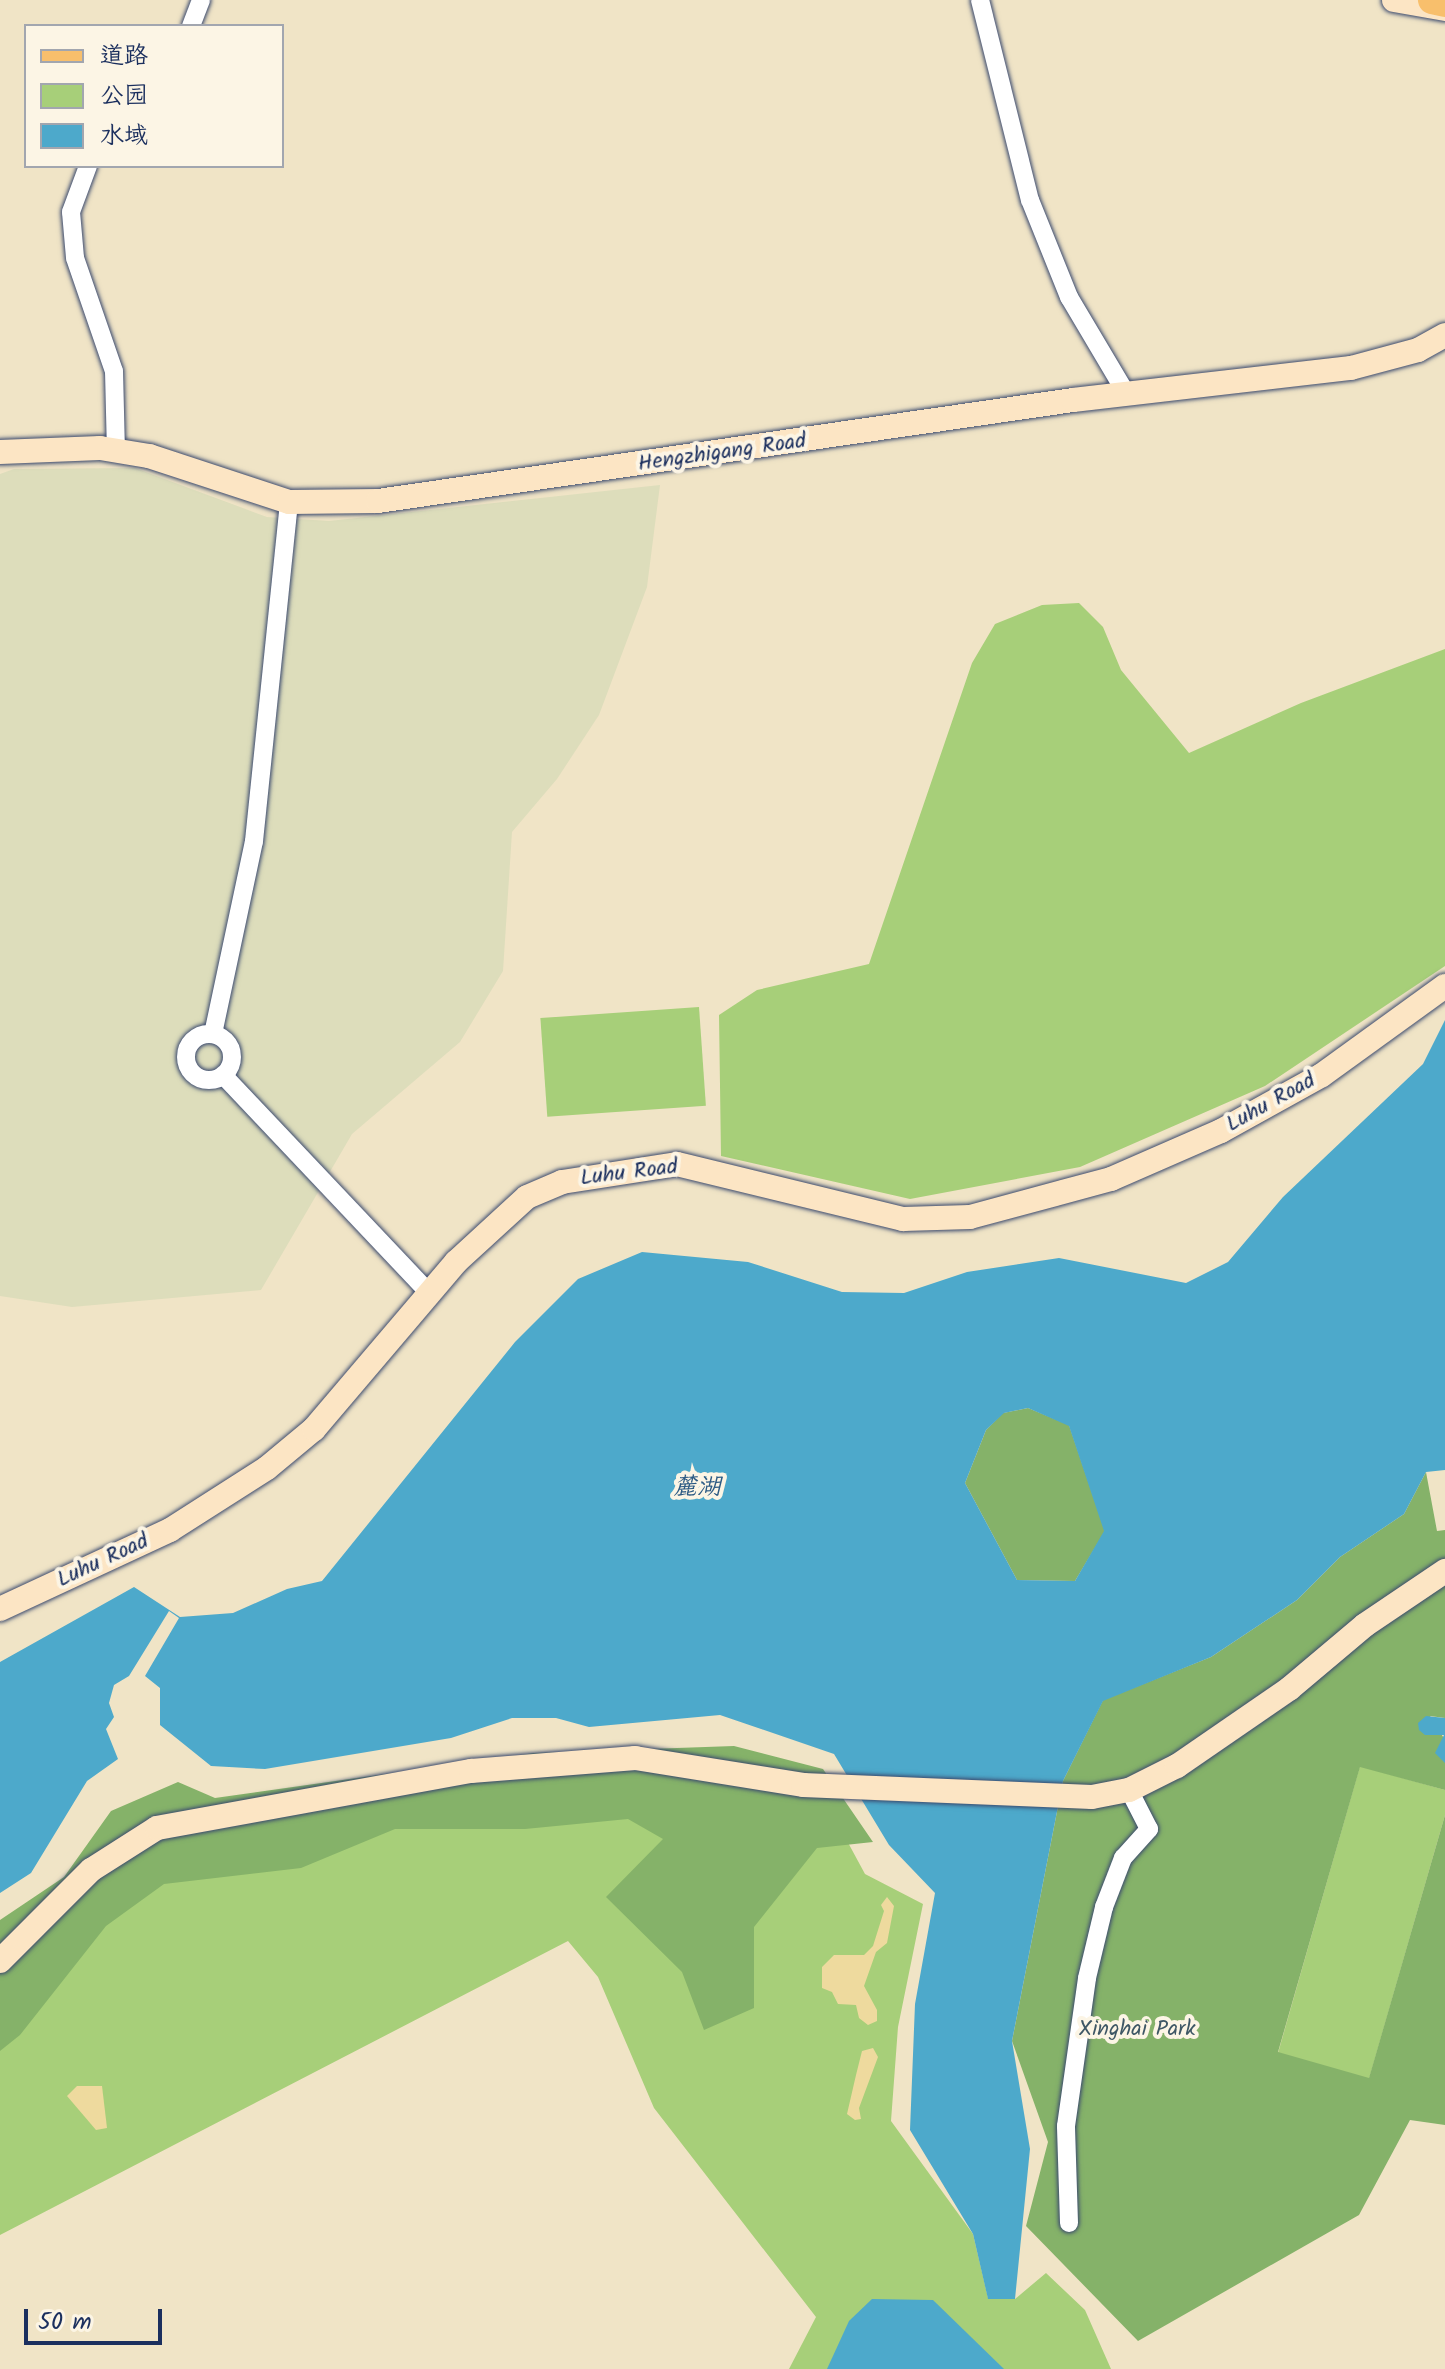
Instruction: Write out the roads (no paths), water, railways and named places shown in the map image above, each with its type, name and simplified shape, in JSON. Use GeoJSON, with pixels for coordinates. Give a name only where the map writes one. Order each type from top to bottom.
{"type":"FeatureCollection","features":[{"type":"Feature","properties":{"kind":"main road"},"geometry":{"type":"LineString","coordinates":[[1432,0],[1445,6]]}},
{"type":"Feature","properties":{"kind":"street"},"geometry":{"type":"LineString","coordinates":[[192,24],[201,0]]}},
{"type":"Feature","properties":{"kind":"street"},"geometry":{"type":"LineString","coordinates":[[980,0],[1030,200],[1069,297],[1126,393]]}},
{"type":"Feature","properties":{"kind":"street"},"geometry":{"type":"LineString","coordinates":[[1394,0],[1445,6]]}},
{"type":"Feature","properties":{"kind":"street"},"geometry":{"type":"LineString","coordinates":[[87,168],[71,212],[75,258],[114,371],[116,451]]}},
{"type":"Feature","properties":{"kind":"street","name":"Hengzhigang Road"},"geometry":{"type":"LineString","coordinates":[[0,452],[57,447],[149,456],[289,502],[431,495],[1126,393],[1351,368],[1418,350],[1445,335]]}},
{"type":"Feature","properties":{"kind":"street"},"geometry":{"type":"LineString","coordinates":[[213,1034],[254,841],[289,502]]}},
{"type":"Feature","properties":{"kind":"street","name":"Luhu Road"},"geometry":{"type":"LineString","coordinates":[[0,1609],[170,1530],[267,1468],[353,1389],[430,1294],[505,1212],[527,1197],[562,1182],[677,1164],[719,1171],[876,1213],[935,1221],[970,1217],[1111,1179],[1266,1108],[1322,1075],[1445,986]]}},
{"type":"Feature","properties":{"kind":"street"},"geometry":{"type":"LineString","coordinates":[[213,1034],[226,1041],[232,1055],[223,1075],[201,1078],[186,1062],[192,1041],[213,1034]]}},
{"type":"Feature","properties":{"kind":"street"},"geometry":{"type":"LineString","coordinates":[[223,1075],[430,1294]]}},
{"type":"Feature","properties":{"kind":"street"},"geometry":{"type":"LineString","coordinates":[[0,1961],[91,1870],[157,1828],[230,1812],[471,1771],[635,1758],[803,1785],[1092,1797],[1129,1790],[1177,1766],[1289,1689],[1365,1625],[1445,1571]]}},
{"type":"Feature","properties":{"kind":"street"},"geometry":{"type":"LineString","coordinates":[[1069,2223],[1066,2126],[1087,1978],[1104,1907],[1123,1858],[1149,1829],[1129,1790]]}},
{"type":"Feature","properties":{"kind":"water","name":"麓湖"},"geometry":{"type":"Polygon","coordinates":[[[1445,1020],[1445,1470],[1426,1472],[1404,1514],[1340,1557],[1297,1600],[1211,1657],[1103,1701],[1063,1781],[1012,2041],[1030,2149],[1015,2299],[988,2299],[973,2234],[910,2130],[915,2004],[935,1893],[889,1845],[834,1754],[720,1715],[589,1727],[556,1718],[512,1718],[451,1738],[265,1769],[211,1766],[160,1725],[160,1688],[145,1676],[179,1618],[169,1611],[129,1676],[114,1685],[109,1703],[114,1717],[106,1729],[118,1759],[87,1781],[31,1873],[0,1893],[0,1662],[134,1587],[180,1617],[233,1613],[287,1589],[322,1581],[515,1342],[578,1279],[642,1252],[748,1262],[842,1292],[904,1293],[967,1272],[1059,1258],[1186,1283],[1228,1262],[1283,1197],[1423,1064],[1445,1020]],[[1028,1408],[1004,1413],[986,1430],[965,1483],[1017,1580],[1075,1581],[1104,1531],[1069,1426],[1028,1408]]]}},
{"type":"Feature","properties":{"kind":"water"},"geometry":{"type":"Polygon","coordinates":[[[1426,1716],[1445,1718],[1445,1763],[1435,1753],[1444,1735],[1425,1735],[1419,1730],[1418,1723],[1426,1716]]]}},
{"type":"Feature","properties":{"kind":"water"},"geometry":{"type":"Polygon","coordinates":[[[872,2299],[933,2300],[1004,2369],[827,2369],[849,2321],[872,2299]]]}},
{"type":"Feature","properties":{"kind":"park label","name":"Xinghai Park"},"geometry":{"type":"Point","coordinates":[1137,2030]}}]}
